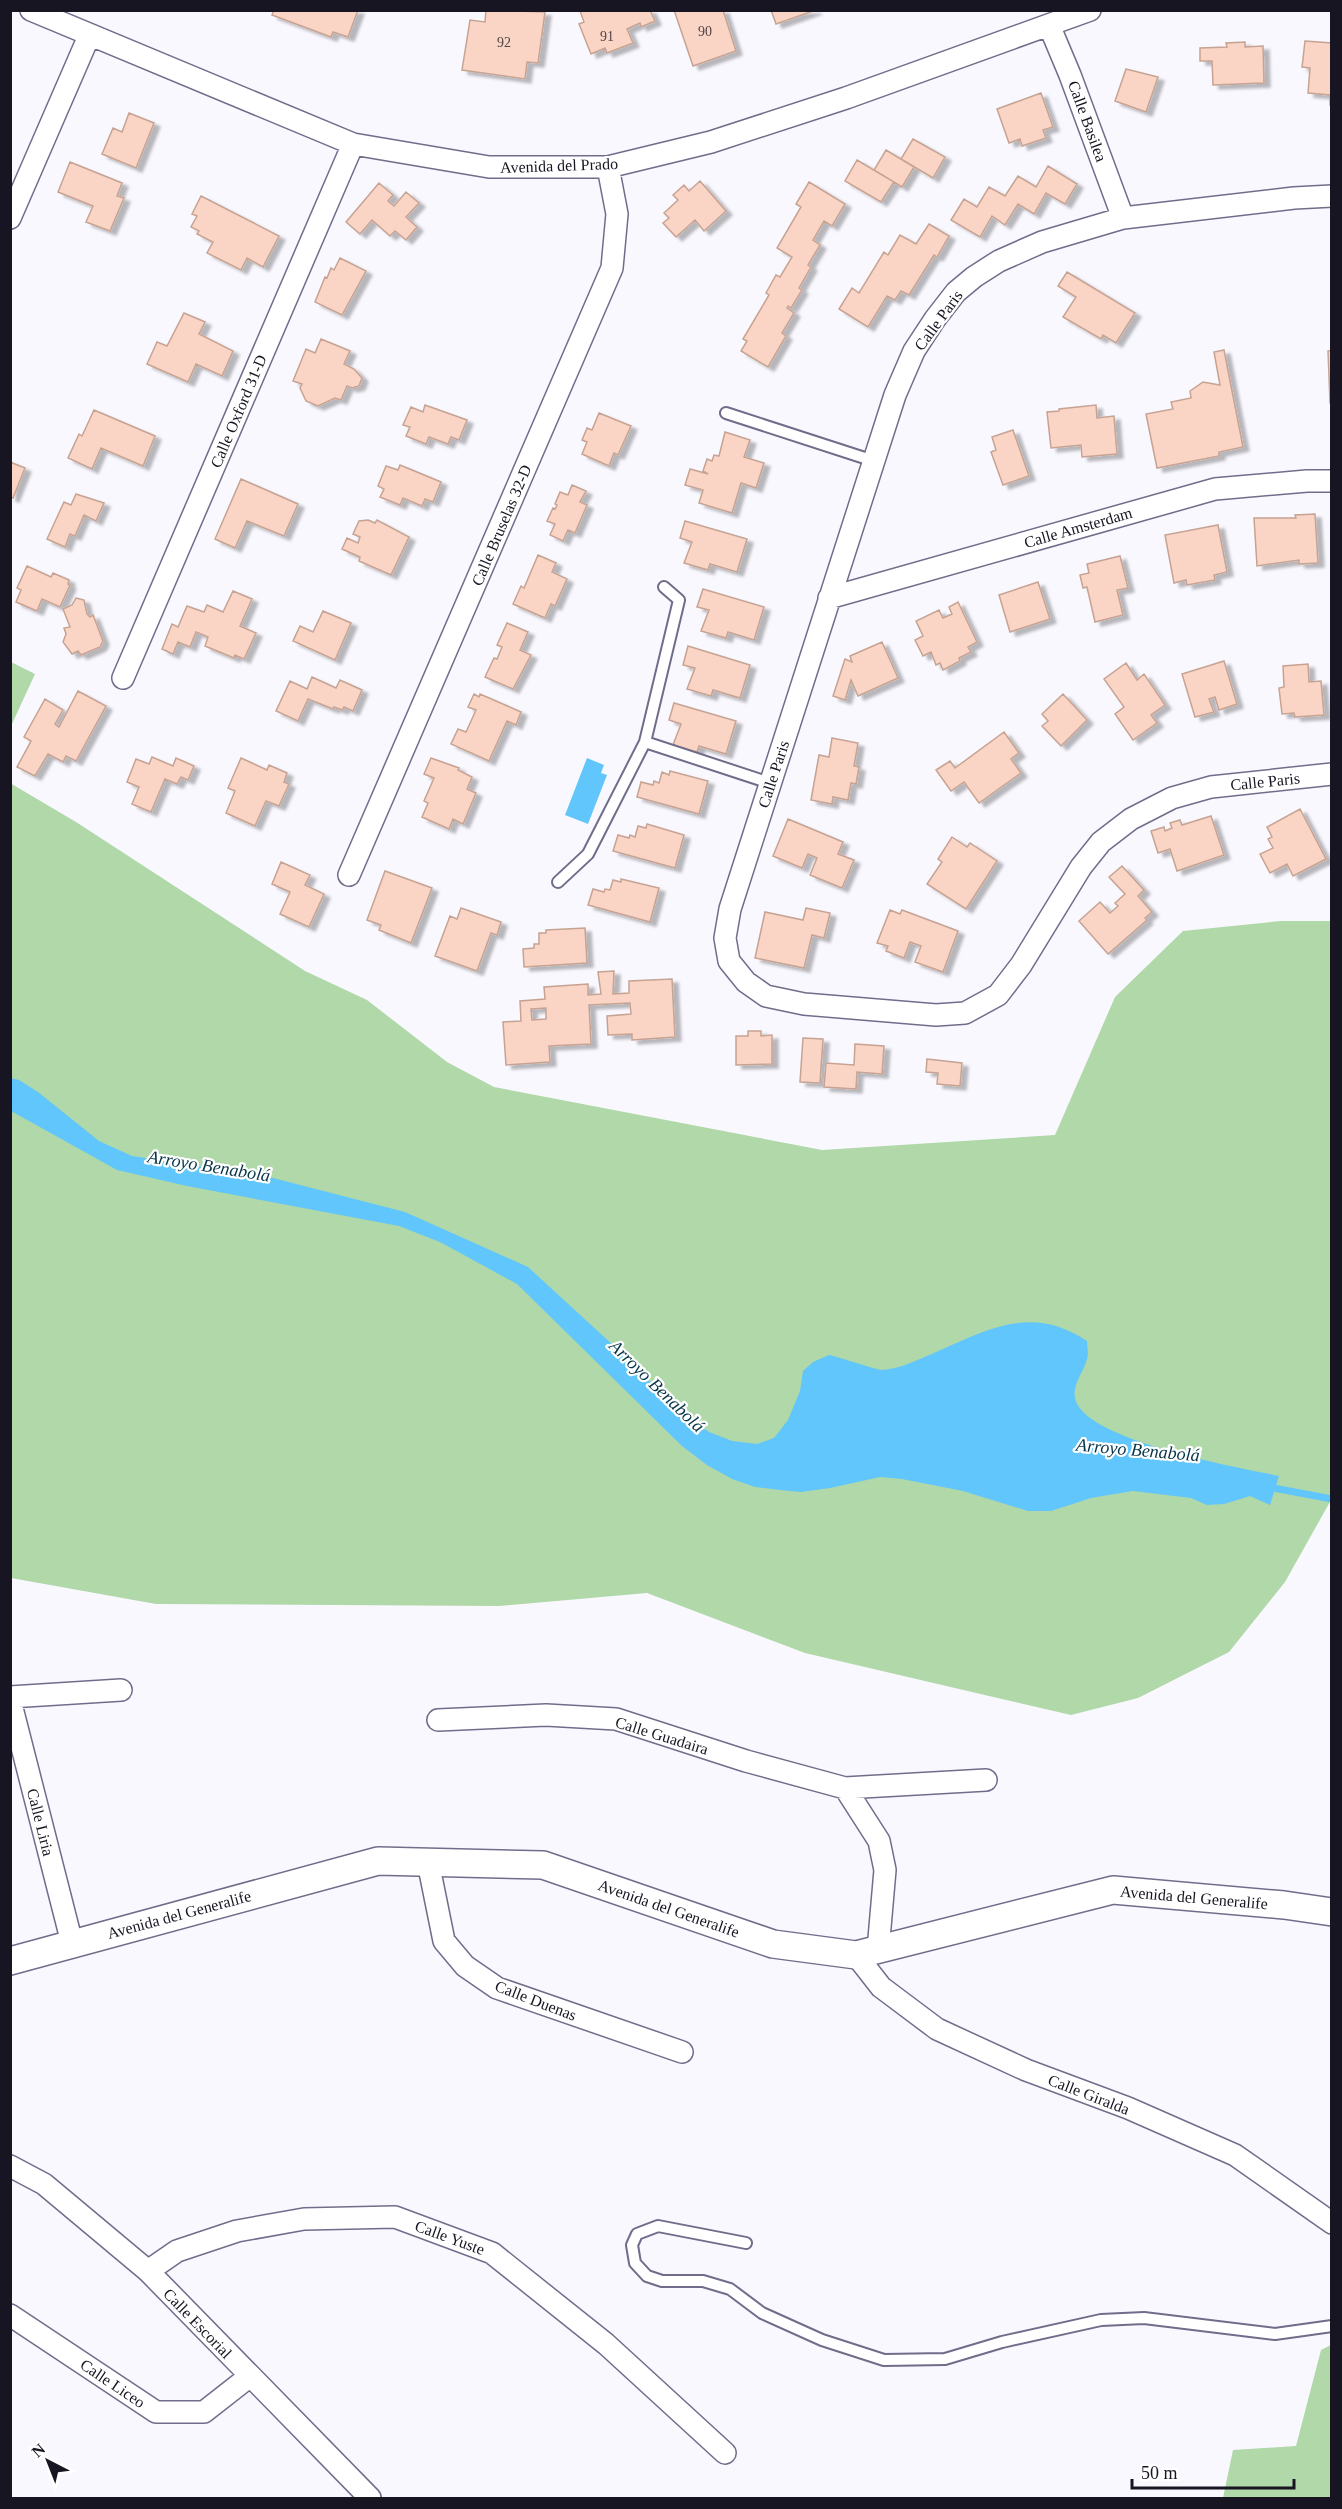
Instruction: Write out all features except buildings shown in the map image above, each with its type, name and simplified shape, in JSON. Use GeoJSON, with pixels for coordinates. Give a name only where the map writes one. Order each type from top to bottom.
{"type":"FeatureCollection","features":[{"type":"Feature","properties":{"kind":"street","name":"Avenida del Prado"},"geometry":{"type":"LineString","coordinates":[[31,10],[352,144],[489,167],[608,166],[723,138],[858,94],[1090,10]]}},
{"type":"Feature","properties":{"kind":"street","name":"Calle Basilea"},"geometry":{"type":"LineString","coordinates":[[1049,25],[1123,218]]}},
{"type":"Feature","properties":{"kind":"street"},"geometry":{"type":"LineString","coordinates":[[10,218],[89,36]]}},
{"type":"Feature","properties":{"kind":"street","name":"Calle Oxford 31-D"},"geometry":{"type":"LineString","coordinates":[[123,678],[352,144]]}},
{"type":"Feature","properties":{"kind":"street","name":"Calle Bruselas 32-D"},"geometry":{"type":"LineString","coordinates":[[349,875],[612,268],[617,214],[608,166]]}},
{"type":"Feature","properties":{"kind":"street","name":"Calle Paris"},"geometry":{"type":"LineString","coordinates":[[1332,196],[1294,198],[1123,218],[1042,242],[999,261],[956,292],[914,351],[895,395],[730,909],[725,938],[729,961],[746,982],[766,996],[804,1004],[936,1015],[965,1012],[998,994],[1021,965],[1081,867],[1101,842],[1131,819],[1172,798],[1211,787],[1332,774]]}},
{"type":"Feature","properties":{"kind":"street","name":"Calle Amsterdam"},"geometry":{"type":"LineString","coordinates":[[829,598],[1215,489],[1307,480],[1332,481]]}},
{"type":"Feature","properties":{"kind":"street","name":"Calle Liria"},"geometry":{"type":"LineString","coordinates":[[72,1943],[10,1698],[121,1690]]}},
{"type":"Feature","properties":{"kind":"street","name":"Calle Guadaira"},"geometry":{"type":"LineString","coordinates":[[438,1720],[546,1714],[616,1719],[746,1761],[846,1788],[986,1780]]}},
{"type":"Feature","properties":{"kind":"street"},"geometry":{"type":"LineString","coordinates":[[846,1788],[879,1841],[885,1870],[867,1952]]}},
{"type":"Feature","properties":{"kind":"street","name":"Avenida del Generalife"},"geometry":{"type":"LineString","coordinates":[[10,1960],[378,1861],[543,1865],[773,1944],[867,1952],[1113,1890],[1284,1905],[1332,1912]]}},
{"type":"Feature","properties":{"kind":"street","name":"Calle Duenas"},"geometry":{"type":"LineString","coordinates":[[428,1862],[444,1941],[465,1966],[497,1988],[682,2052]]}},
{"type":"Feature","properties":{"kind":"street","name":"Calle Giralda"},"geometry":{"type":"LineString","coordinates":[[867,1952],[881,1986],[937,2029],[1026,2070],[1128,2108],[1235,2155],[1332,2223]]}},
{"type":"Feature","properties":{"kind":"street","name":"Calle Escorial"},"geometry":{"type":"LineString","coordinates":[[10,2166],[44,2184],[148,2271],[370,2499]]}},
{"type":"Feature","properties":{"kind":"street","name":"Calle Yuste"},"geometry":{"type":"LineString","coordinates":[[148,2271],[177,2252],[237,2231],[304,2219],[395,2217],[492,2253],[606,2344],[725,2452]]}},
{"type":"Feature","properties":{"kind":"street","name":"Calle Liceo"},"geometry":{"type":"LineString","coordinates":[[10,2315],[156,2412],[204,2412],[250,2376]]}},
{"type":"Feature","properties":{"kind":"lane"},"geometry":{"type":"LineString","coordinates":[[726,413],[874,461]]}},
{"type":"Feature","properties":{"kind":"lane"},"geometry":{"type":"LineString","coordinates":[[558,882],[588,854],[645,742],[680,600],[664,587]]}},
{"type":"Feature","properties":{"kind":"lane"},"geometry":{"type":"LineString","coordinates":[[645,742],[770,783]]}},
{"type":"Feature","properties":{"kind":"lane"},"geometry":{"type":"LineString","coordinates":[[746,2243],[658,2226],[637,2234],[632,2245],[635,2262],[647,2276],[662,2281],[703,2281],[730,2289],[762,2313],[822,2340],[884,2360],[945,2359],[1002,2342],[1101,2320],[1144,2318],[1275,2334],[1332,2326]]}},
{"type":"Feature","properties":{"kind":"green space"},"geometry":{"type":"Polygon","coordinates":[[[11,662],[35,674],[11,726],[11,662]]]}},
{"type":"Feature","properties":{"kind":"green space"},"geometry":{"type":"Polygon","coordinates":[[[10,783],[76,822],[305,971],[367,1000],[447,1062],[494,1087],[822,1150],[1055,1135],[1115,997],[1183,931],[1281,921],[1331,921],[1331,1500],[1285,1582],[1229,1652],[1138,1698],[1071,1715],[805,1653],[647,1593],[499,1606],[156,1604],[11,1578],[10,783]]]}},
{"type":"Feature","properties":{"kind":"green space"},"geometry":{"type":"Polygon","coordinates":[[[1331,2345],[1331,2498],[1223,2498],[1233,2450],[1296,2446],[1321,2350],[1331,2345]]]}},
{"type":"Feature","properties":{"kind":"water"},"geometry":{"type":"Polygon","coordinates":[[[587,758],[604,765],[601,773],[607,775],[588,824],[565,815],[587,758]]]}},
{"type":"Feature","properties":{"kind":"water"},"geometry":{"type":"Polygon","coordinates":[[[10,1078],[19,1080],[38,1092],[99,1141],[132,1156],[273,1178],[405,1212],[528,1267],[639,1369],[666,1400],[709,1432],[732,1441],[757,1444],[774,1438],[788,1420],[800,1391],[803,1371],[813,1362],[829,1355],[882,1370],[911,1363],[987,1330],[1026,1322],[1045,1324],[1066,1329],[1087,1341],[1088,1357],[1075,1393],[1075,1398],[1084,1413],[1104,1427],[1165,1450],[1279,1476],[1270,1505],[1250,1496],[1224,1504],[1207,1505],[1191,1498],[1133,1491],[1091,1498],[1051,1511],[1028,1511],[963,1491],[880,1477],[801,1492],[755,1487],[732,1479],[707,1465],[682,1446],[517,1284],[440,1242],[399,1226],[187,1186],[117,1170],[11,1111],[10,1078]]]}},
{"type":"Feature","properties":{"kind":"waterway","name":"Arroyo Benabolá"},"geometry":{"type":"LineString","coordinates":[[1268,1487],[1332,1499]]}}]}
